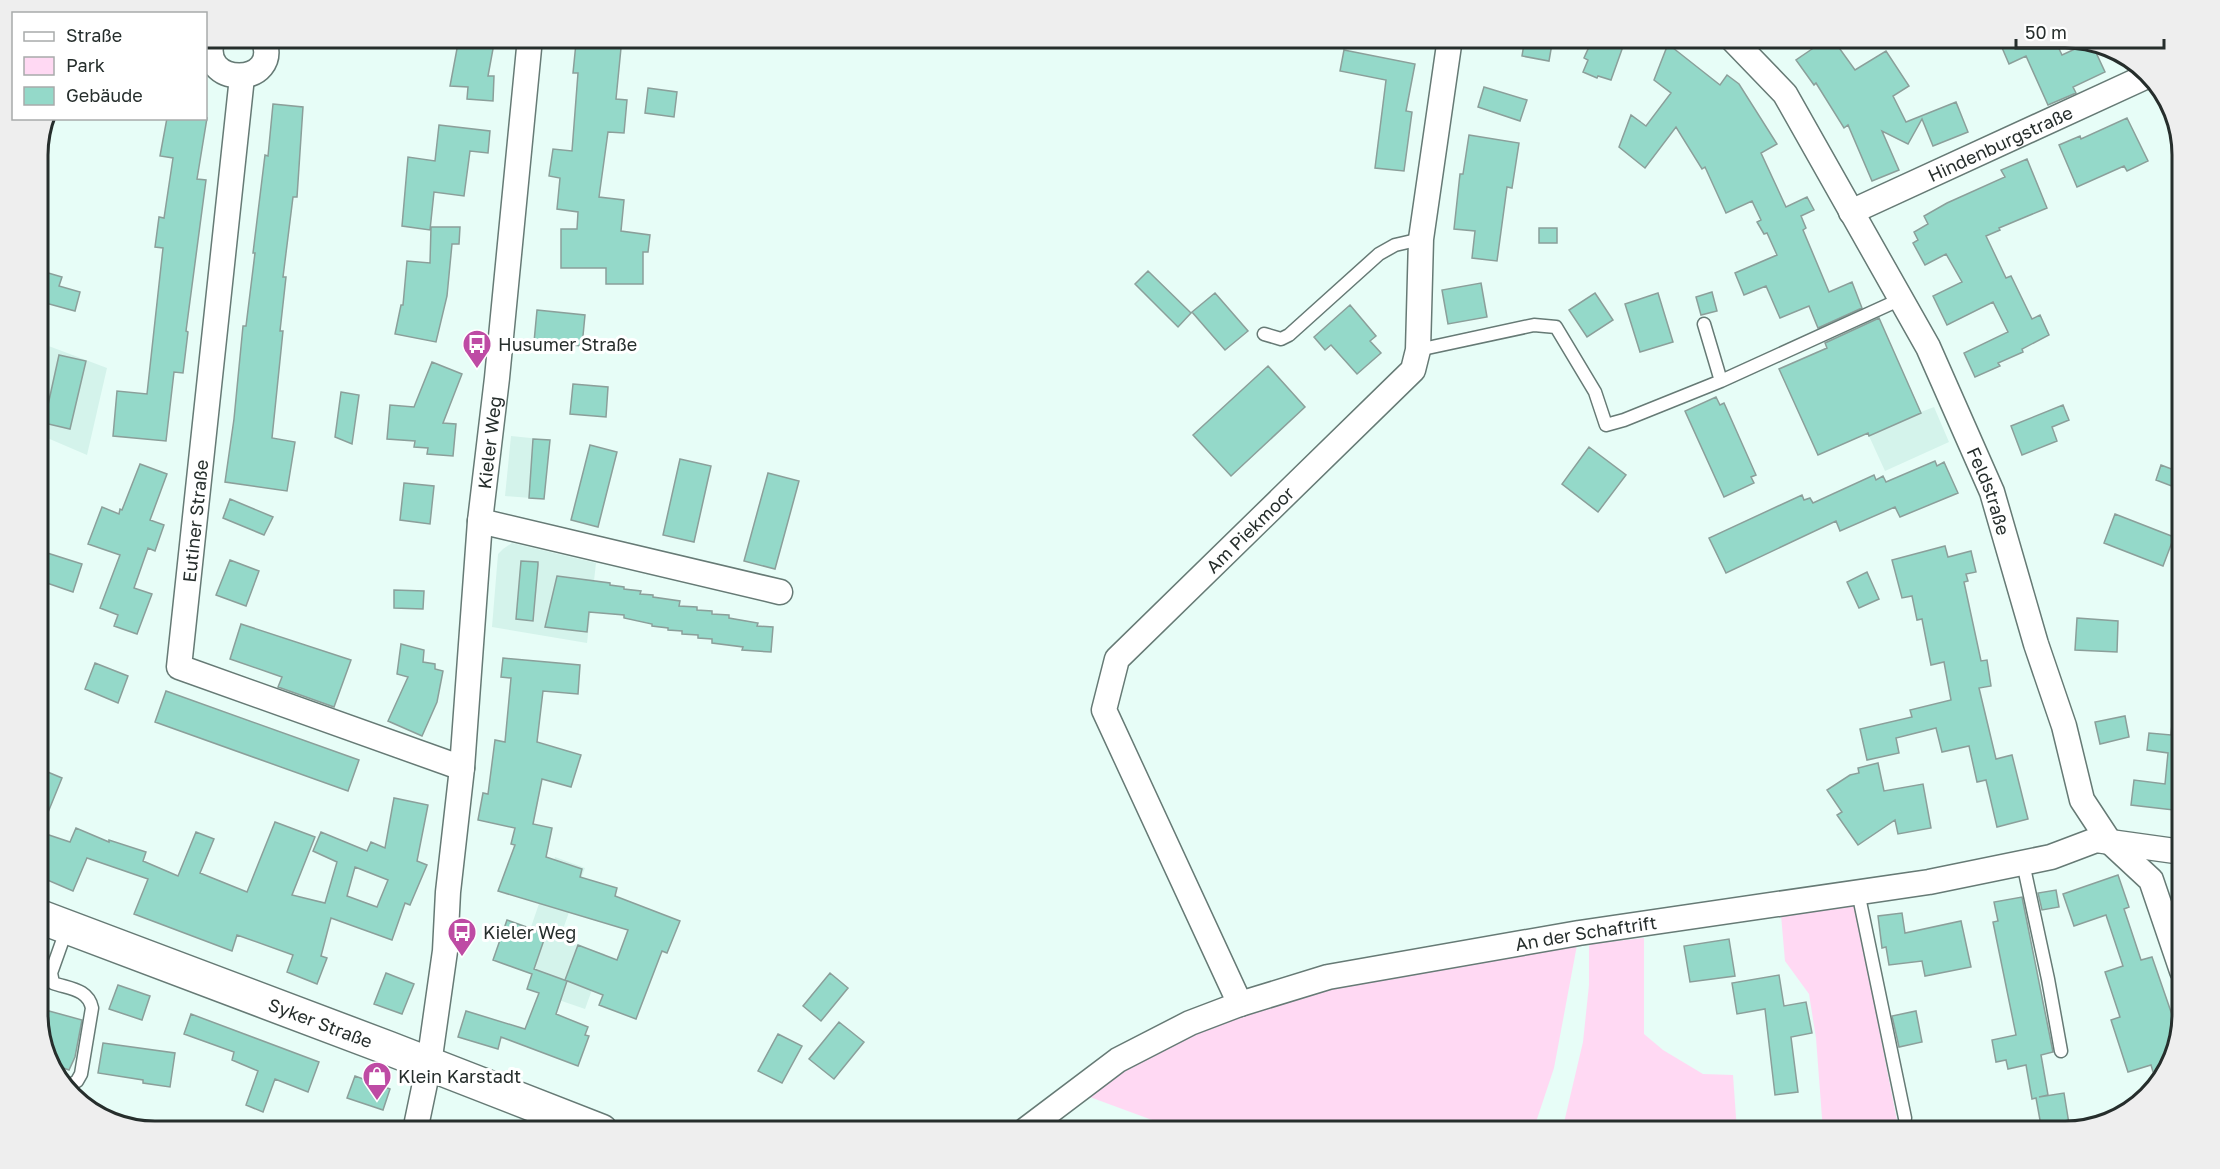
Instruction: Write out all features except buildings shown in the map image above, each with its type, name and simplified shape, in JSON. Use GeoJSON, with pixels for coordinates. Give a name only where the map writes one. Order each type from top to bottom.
{"type":"FeatureCollection","features":[{"type":"Feature","properties":{"kind":"main road","name":"Syker Straße"},"geometry":{"type":"LineString","coordinates":[[52,922],[575,1121]]}},
{"type":"Feature","properties":{"kind":"street"},"geometry":{"type":"LineString","coordinates":[[212,48],[214,62],[221,70],[230,75],[242,76],[258,69],[265,59],[267,48]]}},
{"type":"Feature","properties":{"kind":"street","name":"Kieler Weg"},"geometry":{"type":"LineString","coordinates":[[417,1121],[429,1064],[445,951],[448,892],[462,768],[480,521],[497,378],[529,48]]}},
{"type":"Feature","properties":{"kind":"street","name":"Am Piekmoor"},"geometry":{"type":"LineString","coordinates":[[1239,1004],[1104,710],[1117,659],[1413,370],[1418,350],[1421,239],[1449,48]]}},
{"type":"Feature","properties":{"kind":"street","name":"Feldstraße"},"geometry":{"type":"LineString","coordinates":[[1741,48],[1785,94],[1928,347],[1992,492],[2036,644],[2064,726],[2082,800],[2109,841],[2151,880],[2172,941]]}},
{"type":"Feature","properties":{"kind":"street","name":"Eutiner Straße"},"geometry":{"type":"LineString","coordinates":[[242,76],[179,667],[462,768]]}},
{"type":"Feature","properties":{"kind":"street","name":"Hindenburgstraße"},"geometry":{"type":"LineString","coordinates":[[1851,212],[2139,79]]}},
{"type":"Feature","properties":{"kind":"street"},"geometry":{"type":"LineString","coordinates":[[480,521],[780,592]]}},
{"type":"Feature","properties":{"kind":"street","name":"An der Schaftrift"},"geometry":{"type":"LineString","coordinates":[[1037,1121],[1118,1060],[1190,1023],[1239,1004],[1328,977],[1579,933],[1929,882],[2051,857],[2096,840],[2172,850]]}},
{"type":"Feature","properties":{"kind":"lane"},"geometry":{"type":"LineString","coordinates":[[1264,334],[1281,339],[1289,335],[1379,254],[1395,245],[1421,239]]}},
{"type":"Feature","properties":{"kind":"lane"},"geometry":{"type":"LineString","coordinates":[[1418,350],[1534,325],[1556,327],[1595,392],[1606,425],[1721,381],[1901,299]]}},
{"type":"Feature","properties":{"kind":"lane"},"geometry":{"type":"LineString","coordinates":[[1704,324],[1721,381]]}},
{"type":"Feature","properties":{"kind":"lane"},"geometry":{"type":"LineString","coordinates":[[2024,863],[2061,1051]]}},
{"type":"Feature","properties":{"kind":"lane"},"geometry":{"type":"LineString","coordinates":[[1858,892],[1905,1118]]}},
{"type":"Feature","properties":{"kind":"lane"},"geometry":{"type":"LineString","coordinates":[[52,922],[51,979],[53,983],[85,994],[90,999],[92,1008],[81,1074],[74,1083]]}},
{"type":"Feature","properties":{"kind":"shaded area"},"geometry":{"type":"Polygon","coordinates":[[[1878,316],[1921,412],[1934,407],[1949,442],[1885,471],[1825,340],[1878,316]]]}},
{"type":"Feature","properties":{"kind":"shaded area"},"geometry":{"type":"Polygon","coordinates":[[[48,346],[107,368],[87,455],[48,438],[48,346]]]}},
{"type":"Feature","properties":{"kind":"shaded area"},"geometry":{"type":"Polygon","coordinates":[[[511,436],[550,440],[544,499],[505,496],[511,436]]]}},
{"type":"Feature","properties":{"kind":"shaded area"},"geometry":{"type":"Polygon","coordinates":[[[512,543],[596,563],[587,643],[492,627],[498,554],[512,543]]]}},
{"type":"Feature","properties":{"kind":"shaded area"},"geometry":{"type":"Polygon","coordinates":[[[555,857],[585,868],[563,929],[571,943],[605,954],[585,1009],[527,989],[546,933],[531,927],[555,857]]]}},
{"type":"Feature","properties":{"kind":"green space"},"geometry":{"type":"Polygon","coordinates":[[[1855,905],[1897,1121],[1822,1121],[1816,1038],[1809,994],[1785,961],[1781,915],[1855,905]]]}},
{"type":"Feature","properties":{"kind":"green space"},"geometry":{"type":"Polygon","coordinates":[[[1644,938],[1644,1034],[1663,1050],[1703,1074],[1733,1075],[1736,1121],[1564,1121],[1583,1042],[1589,985],[1589,944],[1644,938]]]}},
{"type":"Feature","properties":{"kind":"green space"},"geometry":{"type":"Polygon","coordinates":[[[1577,945],[1554,1068],[1536,1121],[1155,1121],[1087,1096],[1132,1066],[1202,1030],[1268,1005],[1353,982],[1577,945]]]}},
{"type":"Feature","properties":{"kind":"place","name":"Husumer Straße"},"geometry":{"type":"Point","coordinates":[477,370]}},
{"type":"Feature","properties":{"kind":"place","name":"Kieler Weg"},"geometry":{"type":"Point","coordinates":[462,958]}},
{"type":"Feature","properties":{"kind":"place","name":"Klein Karstadt"},"geometry":{"type":"Point","coordinates":[377,1102]}}]}
